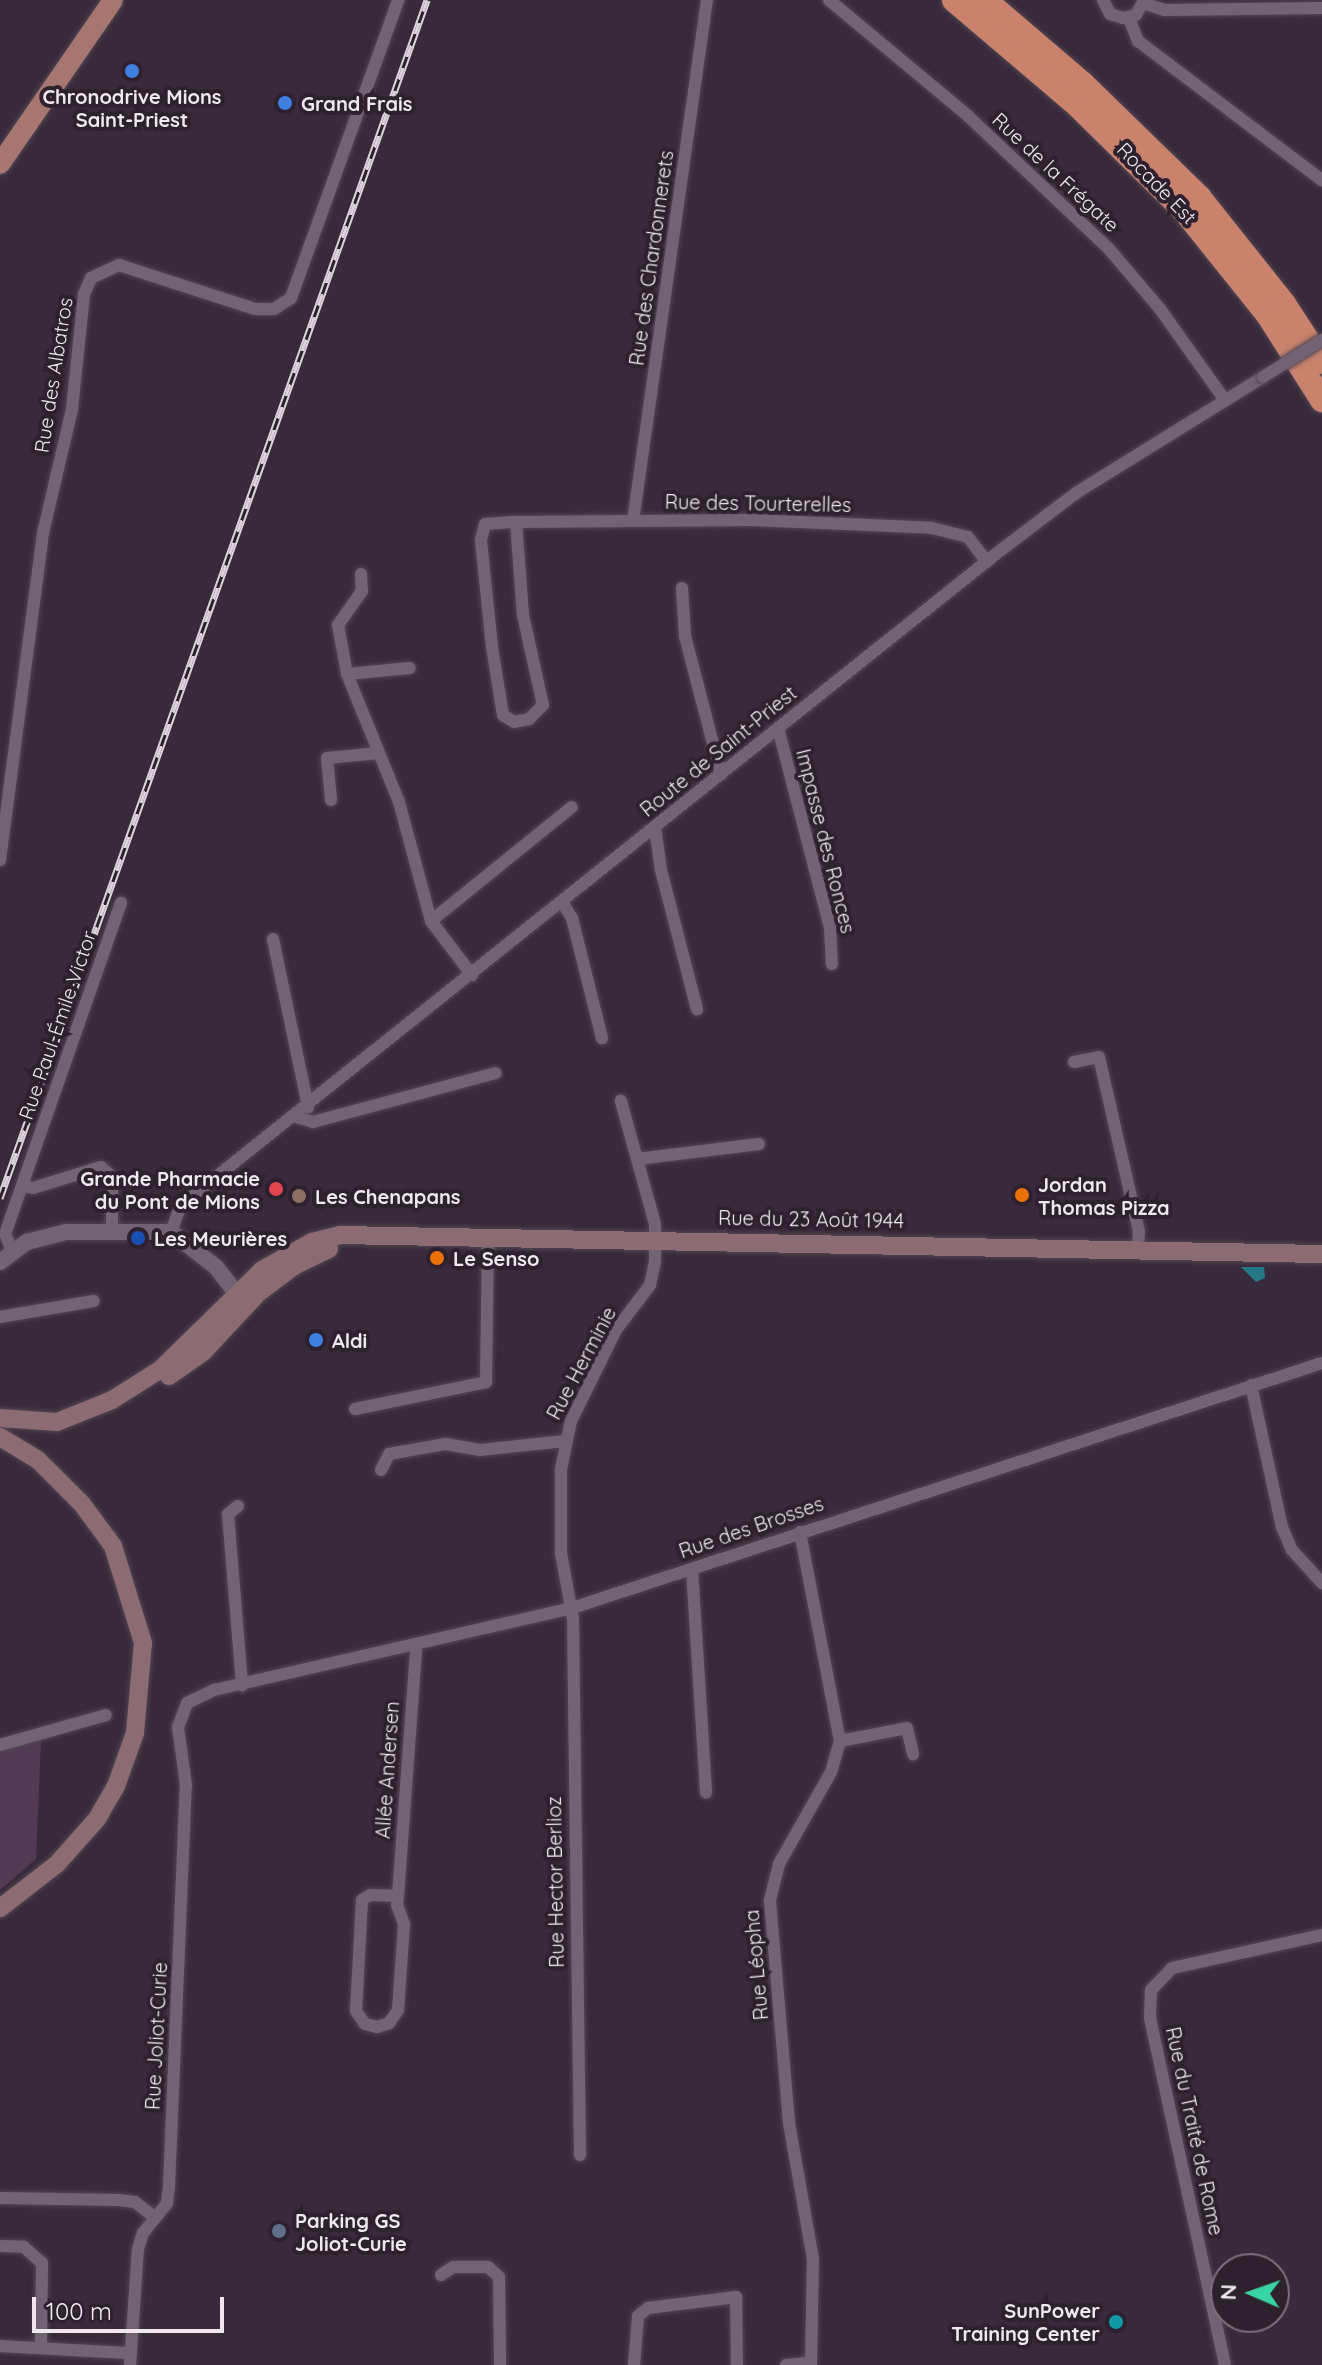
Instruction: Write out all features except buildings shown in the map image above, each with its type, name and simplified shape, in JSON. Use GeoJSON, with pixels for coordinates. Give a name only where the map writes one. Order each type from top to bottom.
{"type":"FeatureCollection","features":[{"type":"Feature","properties":{"kind":"highway","name":"Rocade Est"},"geometry":{"type":"LineString","coordinates":[[954,0],[1074,102],[1184,210],[1268,315],[1322,400]]}},
{"type":"Feature","properties":{"kind":"highway","name":"Rocade Est"},"geometry":{"type":"LineString","coordinates":[[985,0],[1083,84],[1199,197],[1284,304],[1322,362]]}},
{"type":"Feature","properties":{"kind":"main road"},"geometry":{"type":"LineString","coordinates":[[0,164],[113,0]]}},
{"type":"Feature","properties":{"kind":"main road"},"geometry":{"type":"LineString","coordinates":[[72,61],[120,0]]}},
{"type":"Feature","properties":{"kind":"main road","name":"Rue du 23 Août 1944"},"geometry":{"type":"LineString","coordinates":[[247,1294],[312,1242],[375,1233],[1322,1254]]}},
{"type":"Feature","properties":{"kind":"main road","name":"Rue du 23 Août 1944"},"geometry":{"type":"LineString","coordinates":[[1246,1250],[1322,1246]]}},
{"type":"Feature","properties":{"kind":"main road"},"geometry":{"type":"LineString","coordinates":[[0,1418],[57,1422],[112,1400],[161,1369],[247,1294]]}},
{"type":"Feature","properties":{"kind":"main road"},"geometry":{"type":"LineString","coordinates":[[0,1434],[43,1435],[115,1405],[203,1352],[247,1294]]}},
{"type":"Feature","properties":{"kind":"main road"},"geometry":{"type":"LineString","coordinates":[[0,1434],[38,1460],[82,1504],[113,1546],[143,1643],[135,1733],[116,1786],[96,1820],[57,1864],[0,1908]]}},
{"type":"Feature","properties":{"kind":"street","name":"Rue des Albatros"},"geometry":{"type":"LineString","coordinates":[[0,860],[43,533],[72,409],[87,286],[104,269],[119,265],[255,309],[274,309],[291,298],[398,0]]}},
{"type":"Feature","properties":{"kind":"street","name":"Rue des Chardonnerets"},"geometry":{"type":"LineString","coordinates":[[633,521],[707,0]]}},
{"type":"Feature","properties":{"kind":"street","name":"Rue de la Frégate"},"geometry":{"type":"LineString","coordinates":[[829,0],[968,116],[1109,249],[1160,309],[1225,400]]}},
{"type":"Feature","properties":{"kind":"street"},"geometry":{"type":"LineString","coordinates":[[1103,0],[1110,14],[1129,18]]}},
{"type":"Feature","properties":{"kind":"street"},"geometry":{"type":"LineString","coordinates":[[1129,18],[1144,1],[1164,10],[1322,8]]}},
{"type":"Feature","properties":{"kind":"street"},"geometry":{"type":"LineString","coordinates":[[1129,18],[1138,41],[1322,180]]}},
{"type":"Feature","properties":{"kind":"street","name":"Route de Saint-Priest"},"geometry":{"type":"LineString","coordinates":[[171,1232],[179,1210],[196,1193],[296,1117],[778,728],[1076,493],[1322,340]]}},
{"type":"Feature","properties":{"kind":"street","name":"Rue des Tourterelles"},"geometry":{"type":"LineString","coordinates":[[516,522],[523,615],[543,705],[529,719],[514,722],[503,715],[480,531],[485,524],[516,522],[752,520],[943,530],[968,537],[987,562]]}},
{"type":"Feature","properties":{"kind":"street"},"geometry":{"type":"LineString","coordinates":[[361,574],[362,591],[338,625],[347,674],[399,802],[431,921],[472,975]]}},
{"type":"Feature","properties":{"kind":"street"},"geometry":{"type":"LineString","coordinates":[[682,588],[685,636],[721,774]]}},
{"type":"Feature","properties":{"kind":"street"},"geometry":{"type":"LineString","coordinates":[[347,674],[410,668]]}},
{"type":"Feature","properties":{"kind":"street","name":"Impasse des Ronces"},"geometry":{"type":"LineString","coordinates":[[778,728],[830,928],[832,964]]}},
{"type":"Feature","properties":{"kind":"street"},"geometry":{"type":"LineString","coordinates":[[331,800],[327,758],[379,753]]}},
{"type":"Feature","properties":{"kind":"street"},"geometry":{"type":"LineString","coordinates":[[431,921],[572,807]]}},
{"type":"Feature","properties":{"kind":"street"},"geometry":{"type":"LineString","coordinates":[[655,827],[661,870],[697,1009]]}},
{"type":"Feature","properties":{"kind":"street"},"geometry":{"type":"LineString","coordinates":[[562,902],[572,918],[602,1038]]}},
{"type":"Feature","properties":{"kind":"street","name":"Rue Paul-Émile Victor"},"geometry":{"type":"LineString","coordinates":[[6,1257],[5,1234],[121,903]]}},
{"type":"Feature","properties":{"kind":"street"},"geometry":{"type":"LineString","coordinates":[[273,939],[308,1107]]}},
{"type":"Feature","properties":{"kind":"street"},"geometry":{"type":"LineString","coordinates":[[1074,1062],[1099,1057],[1139,1231],[1138,1248]]}},
{"type":"Feature","properties":{"kind":"street"},"geometry":{"type":"LineString","coordinates":[[296,1117],[313,1122],[496,1073]]}},
{"type":"Feature","properties":{"kind":"street"},"geometry":{"type":"LineString","coordinates":[[621,1101],[656,1238]]}},
{"type":"Feature","properties":{"kind":"street"},"geometry":{"type":"LineString","coordinates":[[637,1159],[759,1144]]}},
{"type":"Feature","properties":{"kind":"street"},"geometry":{"type":"LineString","coordinates":[[22,1186],[33,1188],[101,1167],[112,1177],[112,1230]]}},
{"type":"Feature","properties":{"kind":"street"},"geometry":{"type":"LineString","coordinates":[[6,1257],[45,1236],[112,1230],[171,1232],[247,1294]]}},
{"type":"Feature","properties":{"kind":"street"},"geometry":{"type":"LineString","coordinates":[[355,1409],[486,1382],[488,1235]]}},
{"type":"Feature","properties":{"kind":"street","name":"Rue Herminie"},"geometry":{"type":"LineString","coordinates":[[572,1608],[559,1530],[564,1441],[616,1330],[650,1285],[656,1238]]}},
{"type":"Feature","properties":{"kind":"street"},"geometry":{"type":"LineString","coordinates":[[0,1317],[94,1301]]}},
{"type":"Feature","properties":{"kind":"street","name":"Rue des Brosses"},"geometry":{"type":"LineString","coordinates":[[187,1703],[198,1695],[416,1648],[572,1608],[1322,1363]]}},
{"type":"Feature","properties":{"kind":"street"},"geometry":{"type":"LineString","coordinates":[[1251,1385],[1282,1527],[1292,1550],[1322,1583]]}},
{"type":"Feature","properties":{"kind":"street"},"geometry":{"type":"LineString","coordinates":[[381,1470],[389,1454],[446,1444],[480,1450],[564,1441]]}},
{"type":"Feature","properties":{"kind":"street"},"geometry":{"type":"LineString","coordinates":[[238,1506],[228,1514],[242,1685]]}},
{"type":"Feature","properties":{"kind":"street","name":"Rue Léopha"},"geometry":{"type":"LineString","coordinates":[[800,1532],[840,1741],[831,1772],[779,1864],[770,1901],[789,2123],[813,2259],[811,2364]]}},
{"type":"Feature","properties":{"kind":"street"},"geometry":{"type":"LineString","coordinates":[[692,1569],[706,1793]]}},
{"type":"Feature","properties":{"kind":"street","name":"Rue Hector Berlioz"},"geometry":{"type":"LineString","coordinates":[[572,1608],[580,2155]]}},
{"type":"Feature","properties":{"kind":"street","name":"Allée Andersen"},"geometry":{"type":"LineString","coordinates":[[398,1896],[370,1895],[362,1900],[356,2011],[365,2024],[377,2027],[389,2023],[398,2010],[404,1924],[398,1896],[416,1648]]}},
{"type":"Feature","properties":{"kind":"street","name":"Rue Joliot-Curie"},"geometry":{"type":"LineString","coordinates":[[131,2359],[138,2249],[154,2217],[167,2203],[169,2186],[186,1798],[178,1727],[187,1703]]}},
{"type":"Feature","properties":{"kind":"street"},"geometry":{"type":"LineString","coordinates":[[0,1745],[106,1715]]}},
{"type":"Feature","properties":{"kind":"street"},"geometry":{"type":"LineString","coordinates":[[840,1741],[907,1728],[913,1754]]}},
{"type":"Feature","properties":{"kind":"street","name":"Rue du Traité de Rome"},"geometry":{"type":"LineString","coordinates":[[1225,2365],[1150,2018],[1151,1990],[1172,1968],[1322,1935]]}},
{"type":"Feature","properties":{"kind":"street"},"geometry":{"type":"LineString","coordinates":[[0,2198],[119,2200],[135,2202],[154,2217]]}},
{"type":"Feature","properties":{"kind":"street"},"geometry":{"type":"LineString","coordinates":[[0,2246],[24,2247],[42,2263],[41,2348]]}},
{"type":"Feature","properties":{"kind":"street"},"geometry":{"type":"LineString","coordinates":[[441,2275],[453,2267],[488,2267],[499,2277],[500,2365]]}},
{"type":"Feature","properties":{"kind":"street"},"geometry":{"type":"LineString","coordinates":[[634,2365],[638,2316],[648,2308],[736,2297],[737,2365]]}},
{"type":"Feature","properties":{"kind":"street"},"geometry":{"type":"LineString","coordinates":[[0,2346],[98,2351],[131,2359]]}},
{"type":"Feature","properties":{"kind":"street"},"geometry":{"type":"LineString","coordinates":[[786,2365],[811,2364]]}},
{"type":"Feature","properties":{"kind":"shaded area"},"geometry":{"type":"Polygon","coordinates":[[[41,1740],[36,1859],[0,1890],[0,1750],[41,1740]]]}},
{"type":"Feature","properties":{"kind":"water"},"geometry":{"type":"Polygon","coordinates":[[[1241,1267],[1264,1267],[1265,1278],[1256,1282],[1241,1267]]]}},
{"type":"Feature","properties":{"kind":"railway"},"geometry":{"type":"LineString","coordinates":[[0,1198],[427,0]]}},
{"type":"Feature","properties":{"kind":"place","name":"Chronodrive Mions Saint-Priest"},"geometry":{"type":"Point","coordinates":[132,71]}},
{"type":"Feature","properties":{"kind":"place","name":"Grand Frais"},"geometry":{"type":"Point","coordinates":[285,103]}},
{"type":"Feature","properties":{"kind":"place","name":"Grande Pharmacie du Pont de Mions"},"geometry":{"type":"Point","coordinates":[276,1189]}},
{"type":"Feature","properties":{"kind":"place","name":"Jordan Thomas Pizza"},"geometry":{"type":"Point","coordinates":[1022,1195]}},
{"type":"Feature","properties":{"kind":"place","name":"Les Chenapans"},"geometry":{"type":"Point","coordinates":[299,1196]}},
{"type":"Feature","properties":{"kind":"place","name":"Les Meurières"},"geometry":{"type":"Point","coordinates":[138,1238]}},
{"type":"Feature","properties":{"kind":"place","name":"Le Senso"},"geometry":{"type":"Point","coordinates":[437,1258]}},
{"type":"Feature","properties":{"kind":"place","name":"Aldi"},"geometry":{"type":"Point","coordinates":[316,1340]}},
{"type":"Feature","properties":{"kind":"place","name":"Parking GS Joliot-Curie"},"geometry":{"type":"Point","coordinates":[279,2231]}},
{"type":"Feature","properties":{"kind":"place","name":"SunPower Training Center"},"geometry":{"type":"Point","coordinates":[1116,2322]}}]}
